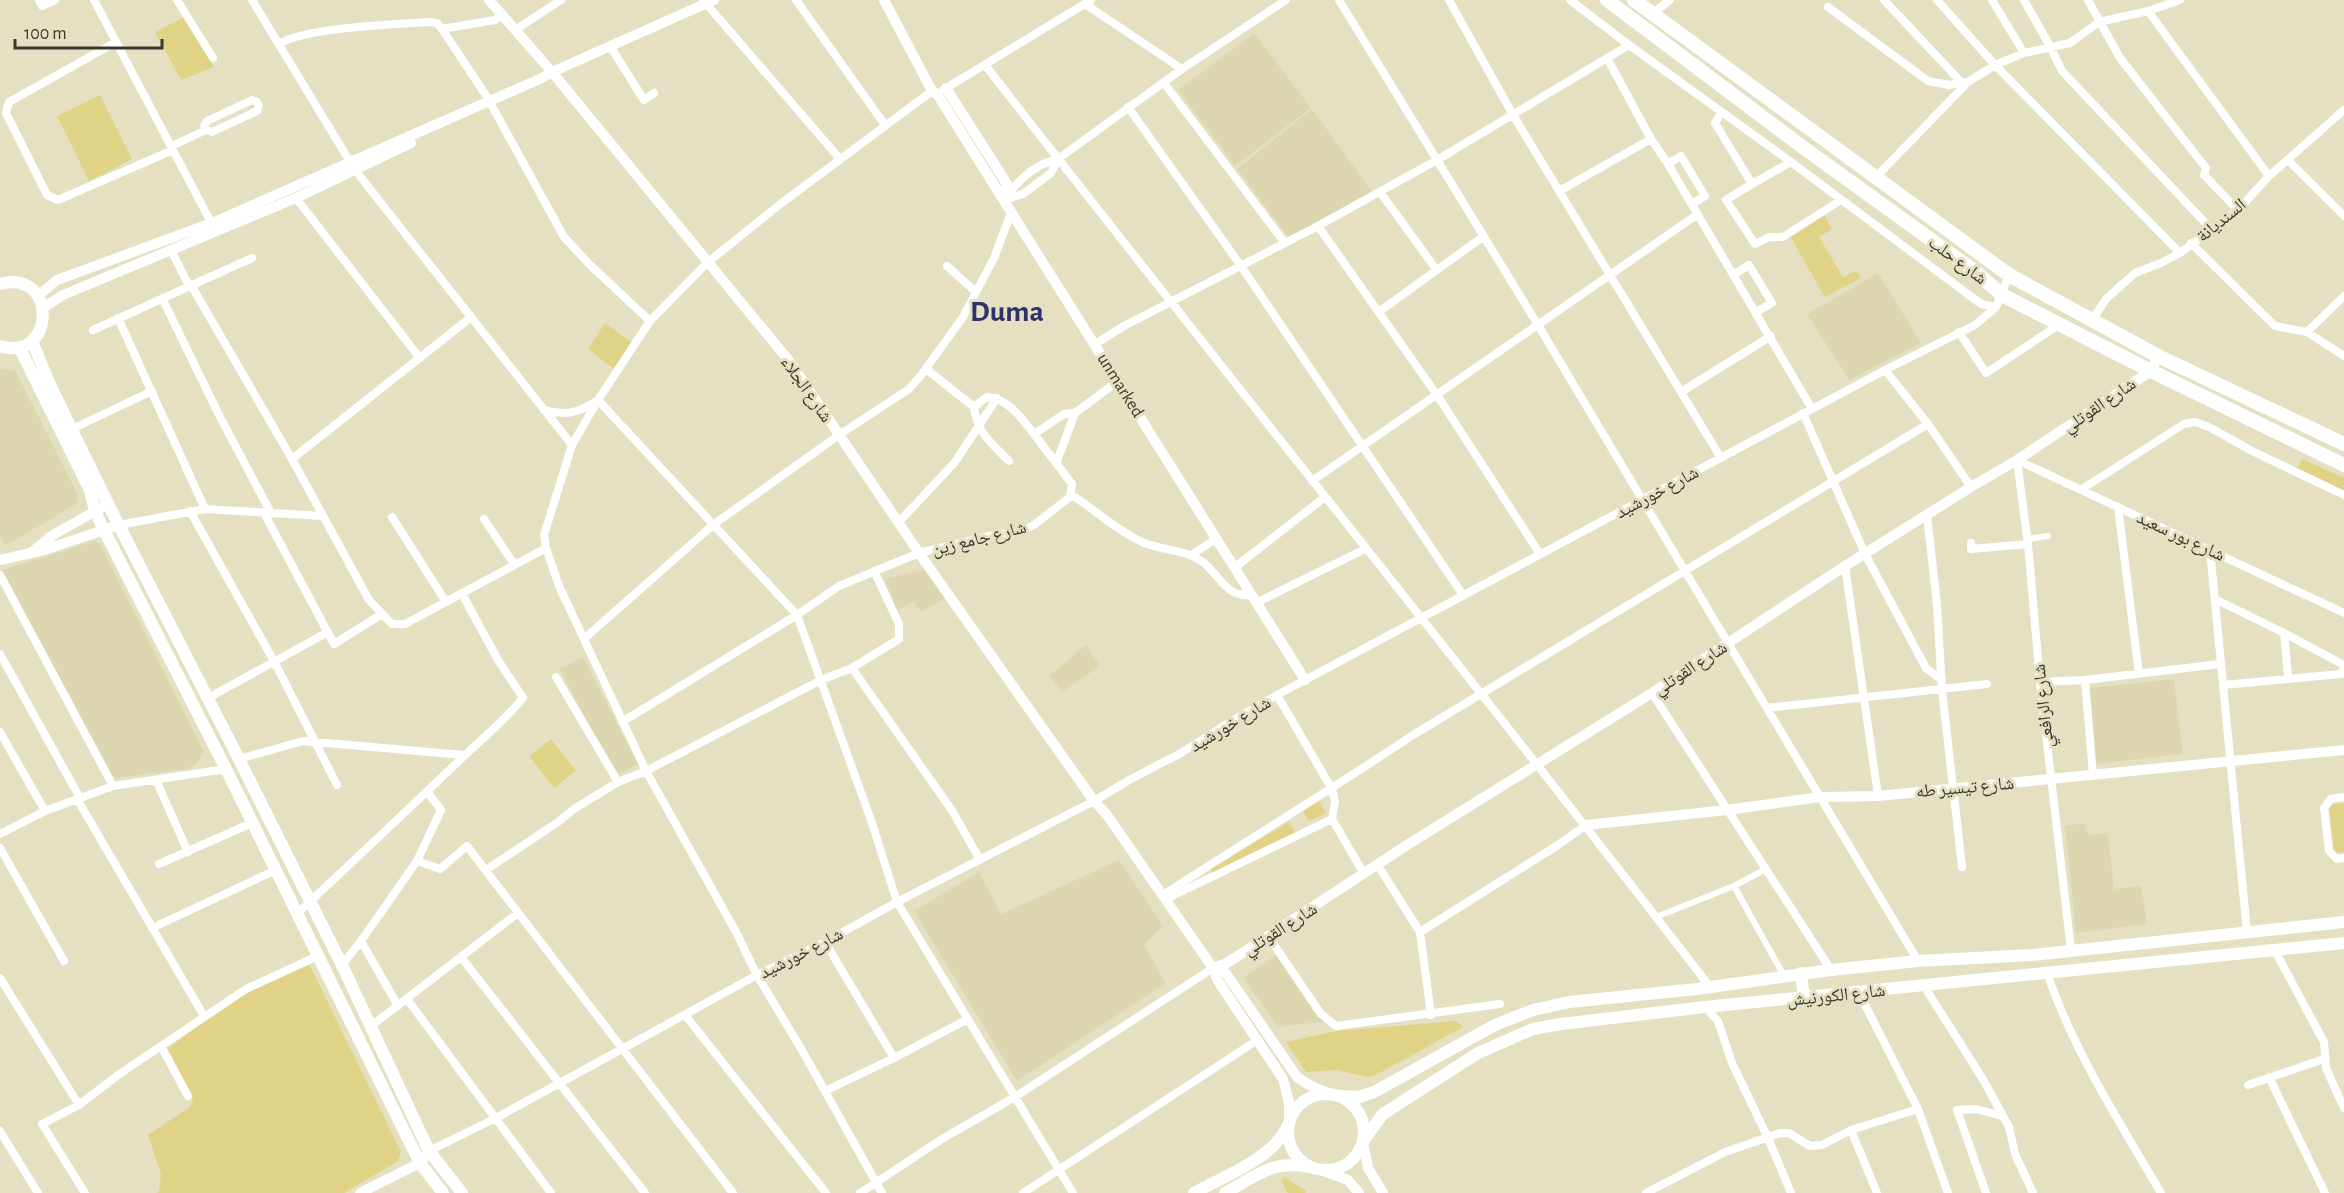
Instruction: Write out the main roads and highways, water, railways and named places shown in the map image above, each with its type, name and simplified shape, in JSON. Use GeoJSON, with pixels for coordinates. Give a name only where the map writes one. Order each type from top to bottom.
{"type":"FeatureCollection","features":[{"type":"Feature","properties":{"kind":"main road","name":"شارع حلب"},"geometry":{"type":"LineString","coordinates":[[1607,0],[1804,148],[1977,273],[1999,301],[2060,324],[2344,465]]}},
{"type":"Feature","properties":{"kind":"main road","name":"شارع حلب"},"geometry":{"type":"LineString","coordinates":[[1634,0],[1877,176],[2009,276],[2093,319],[2158,356],[2344,444]]}},
{"type":"Feature","properties":{"kind":"main road"},"geometry":{"type":"LineString","coordinates":[[0,346],[20,347],[32,341],[42,326],[41,302],[26,286],[1,282]]}},
{"type":"Feature","properties":{"kind":"main road"},"geometry":{"type":"LineString","coordinates":[[32,341],[41,367],[108,504],[342,965],[429,1151],[462,1193]]}},
{"type":"Feature","properties":{"kind":"main road"},"geometry":{"type":"LineString","coordinates":[[20,347],[90,490],[95,511],[104,530],[226,769],[420,1163],[443,1193]]}},
{"type":"Feature","properties":{"kind":"main road","name":"شارع الكورنيش"},"geometry":{"type":"LineString","coordinates":[[1335,1095],[1359,1097],[1374,1092],[1495,1025],[1533,1010],[1569,1002],[1710,987],[1801,973],[1918,961],[2071,950],[2344,922]]}},
{"type":"Feature","properties":{"kind":"main road","name":"شارع الكورنيش"},"geometry":{"type":"LineString","coordinates":[[1363,1141],[1383,1114],[1478,1053],[1533,1029],[1705,1007],[2344,943]]}},
{"type":"Feature","properties":{"kind":"main road"},"geometry":{"type":"LineString","coordinates":[[1801,973],[1804,998]]}},
{"type":"Feature","properties":{"kind":"main road"},"geometry":{"type":"LineString","coordinates":[[1195,1193],[1262,1155],[1278,1143],[1299,1105],[1307,1098],[1335,1095],[1350,1102],[1362,1119],[1365,1130],[1359,1152],[1341,1167],[1330,1170],[1283,1164],[1270,1168],[1225,1193]]}},
{"type":"Feature","properties":{"kind":"main road"},"geometry":{"type":"LineString","coordinates":[[1289,1124],[1288,1136],[1291,1147],[1307,1165],[1318,1169]]}},
{"type":"Feature","properties":{"kind":"district","name":"Duma"},"geometry":{"type":"Point","coordinates":[1007,311]}}]}
